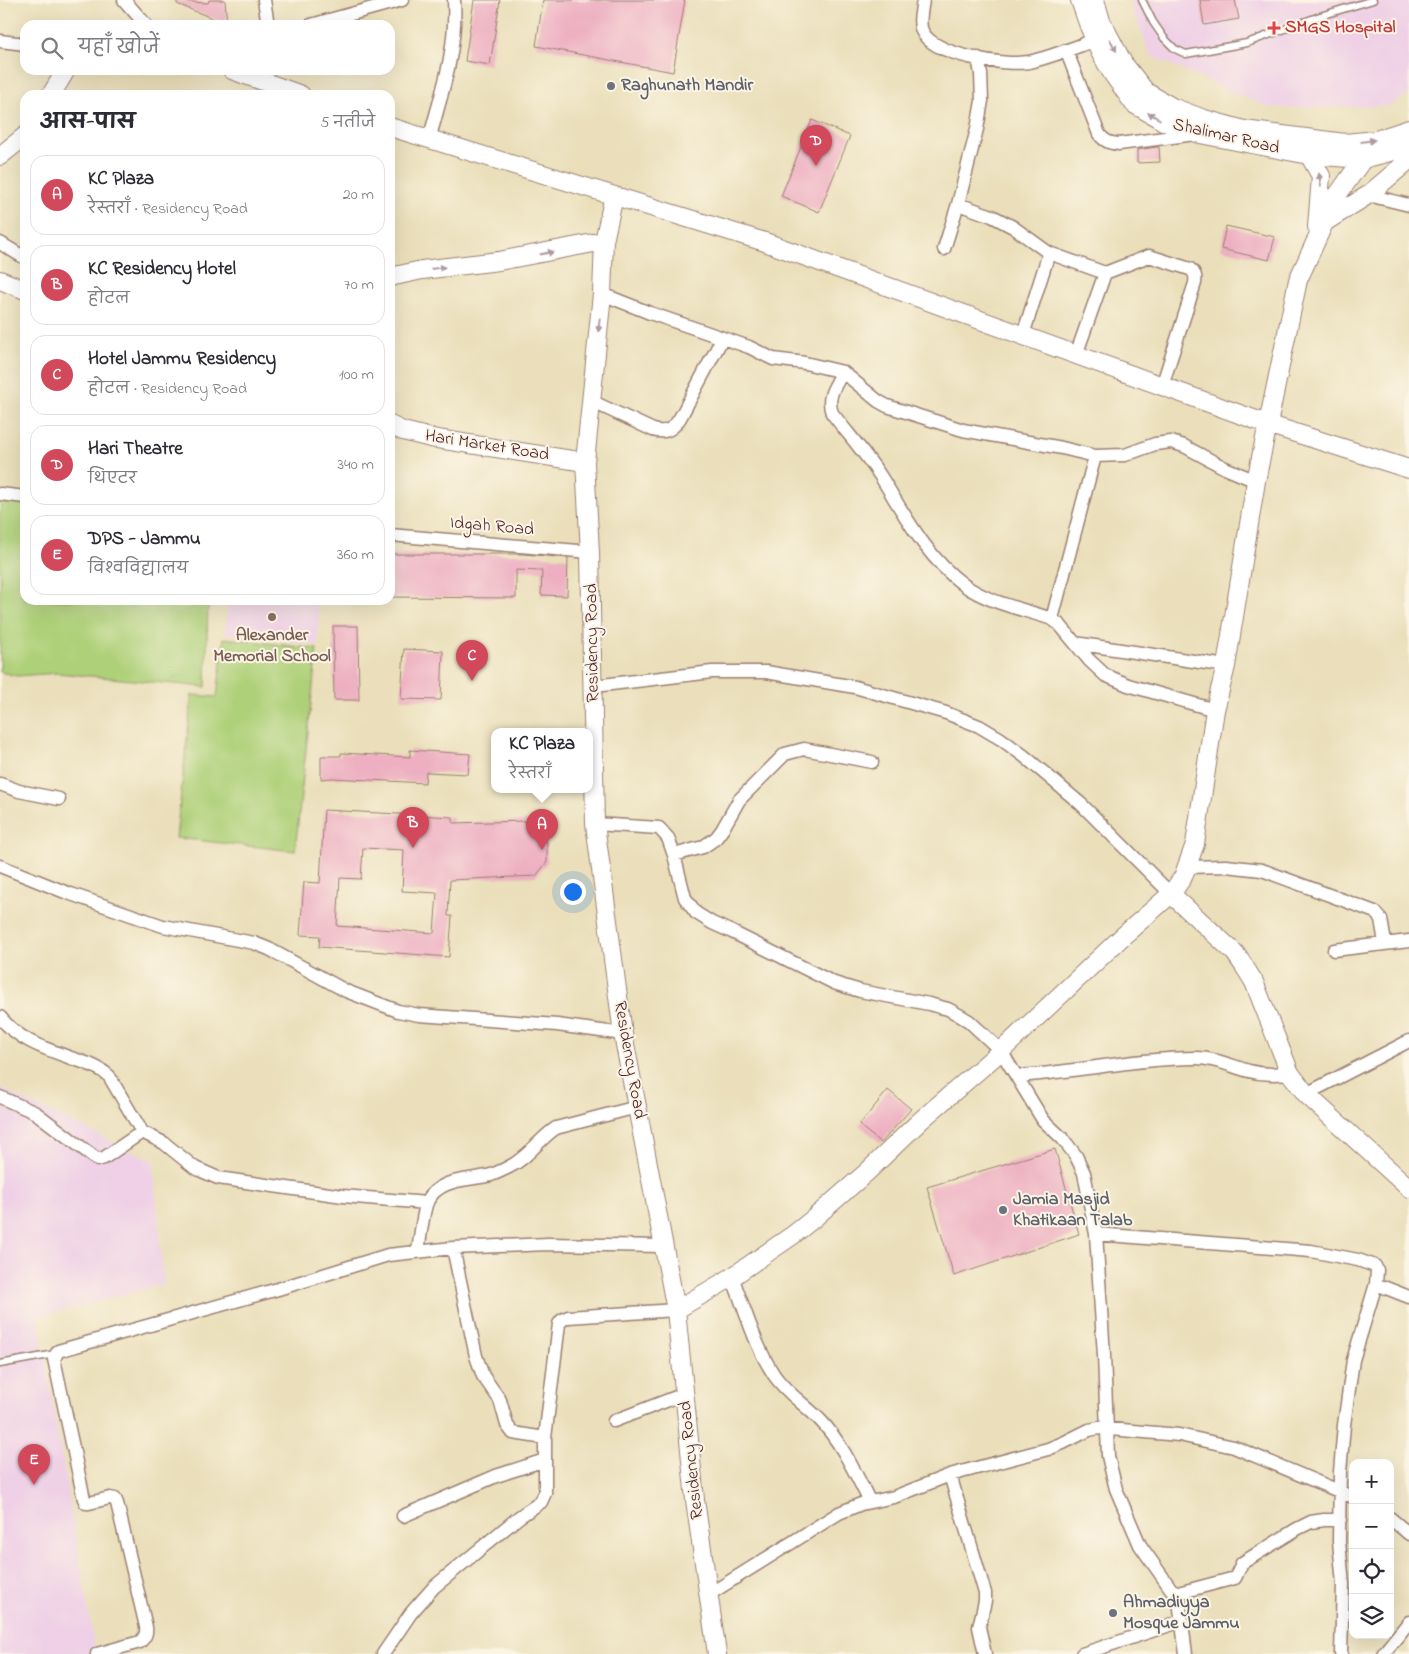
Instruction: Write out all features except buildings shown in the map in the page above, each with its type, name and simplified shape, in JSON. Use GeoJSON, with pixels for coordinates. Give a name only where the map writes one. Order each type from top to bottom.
{"type":"FeatureCollection","features":[{"type":"Feature","properties":{"kind":"street"},"geometry":{"type":"LineString","coordinates":[[124,0],[142,20]]}},
{"type":"Feature","properties":{"kind":"street"},"geometry":{"type":"LineString","coordinates":[[264,0],[267,20]]}},
{"type":"Feature","properties":{"kind":"street"},"geometry":{"type":"LineString","coordinates":[[329,20],[402,0]]}},
{"type":"Feature","properties":{"kind":"street"},"geometry":{"type":"LineString","coordinates":[[430,140],[452,56],[454,0]]}},
{"type":"Feature","properties":{"kind":"street"},"geometry":{"type":"LineString","coordinates":[[923,0],[921,27],[926,37],[958,54],[1013,63],[1029,62],[1095,40]]}},
{"type":"Feature","properties":{"kind":"street","name":"Shalimar Road"},"geometry":{"type":"LineString","coordinates":[[1080,0],[1095,40],[1112,74],[1134,104],[1165,122],[1200,134],[1309,155],[1363,159],[1409,147]]}},
{"type":"Feature","properties":{"kind":"street"},"geometry":{"type":"LineString","coordinates":[[1095,0],[1101,21],[1123,63],[1146,92],[1172,107],[1244,130],[1345,143],[1376,140],[1409,129]]}},
{"type":"Feature","properties":{"kind":"street"},"geometry":{"type":"LineString","coordinates":[[0,41],[20,43]]}},
{"type":"Feature","properties":{"kind":"street"},"geometry":{"type":"LineString","coordinates":[[1066,50],[1099,134],[1104,140],[1109,143],[1119,144],[1200,134]]}},
{"type":"Feature","properties":{"kind":"street"},"geometry":{"type":"LineString","coordinates":[[944,249],[958,204],[982,101],[981,74],[978,58]]}},
{"type":"Feature","properties":{"kind":"street"},"geometry":{"type":"LineString","coordinates":[[54,90],[63,75]]}},
{"type":"Feature","properties":{"kind":"street"},"geometry":{"type":"LineString","coordinates":[[246,75],[287,90]]}},
{"type":"Feature","properties":{"kind":"street"},"geometry":{"type":"LineString","coordinates":[[395,129],[764,242],[1266,424],[1409,469]]}},
{"type":"Feature","properties":{"kind":"street"},"geometry":{"type":"LineString","coordinates":[[0,156],[20,140]]}},
{"type":"Feature","properties":{"kind":"street"},"geometry":{"type":"LineString","coordinates":[[1309,155],[1321,176],[1321,195],[1315,242]]}},
{"type":"Feature","properties":{"kind":"street"},"geometry":{"type":"LineString","coordinates":[[383,1654],[411,1613],[434,1587],[519,1517],[541,1502],[545,1493],[545,1438],[556,1343],[559,1324],[562,1320],[568,1317],[676,1310],[732,1277],[793,1235],[1001,1051],[1123,936],[1171,894],[1187,867],[1195,844],[1215,710],[1226,666],[1266,424],[1298,280],[1336,197],[1363,159]]}},
{"type":"Feature","properties":{"kind":"street"},"geometry":{"type":"LineString","coordinates":[[1324,223],[1368,195],[1409,160]]}},
{"type":"Feature","properties":{"kind":"street"},"geometry":{"type":"LineString","coordinates":[[1368,195],[1409,205]]}},
{"type":"Feature","properties":{"kind":"street","name":"Residency Road"},"geometry":{"type":"LineString","coordinates":[[614,196],[604,242],[602,294],[585,462],[594,686],[595,824],[623,1034],[662,1246],[676,1310],[696,1500],[716,1654]]}},
{"type":"Feature","properties":{"kind":"street"},"geometry":{"type":"LineString","coordinates":[[958,204],[992,216],[1013,227],[1049,253],[1105,273],[1113,272],[1149,256],[1194,272],[1195,283],[1162,386]]}},
{"type":"Feature","properties":{"kind":"street"},"geometry":{"type":"LineString","coordinates":[[395,276],[422,270],[499,261],[604,242]]}},
{"type":"Feature","properties":{"kind":"street"},"geometry":{"type":"LineString","coordinates":[[0,243],[20,255]]}},
{"type":"Feature","properties":{"kind":"street"},"geometry":{"type":"LineString","coordinates":[[1023,336],[1049,253]]}},
{"type":"Feature","properties":{"kind":"street"},"geometry":{"type":"LineString","coordinates":[[1076,355],[1105,273]]}},
{"type":"Feature","properties":{"kind":"street"},"geometry":{"type":"LineString","coordinates":[[0,280],[20,288]]}},
{"type":"Feature","properties":{"kind":"street"},"geometry":{"type":"LineString","coordinates":[[602,294],[722,339],[749,347],[773,359],[806,363],[843,372],[878,402],[963,430],[1095,456],[1125,455],[1154,444],[1170,442],[1198,452],[1224,468],[1256,481]]}},
{"type":"Feature","properties":{"kind":"street"},"geometry":{"type":"LineString","coordinates":[[591,401],[652,430],[660,432],[669,430],[675,426],[680,418],[722,339]]}},
{"type":"Feature","properties":{"kind":"street"},"geometry":{"type":"LineString","coordinates":[[843,372],[830,395],[832,413],[880,476],[929,551],[964,585],[984,597],[1052,619],[1060,625],[1089,660],[1105,675],[1128,685],[1215,710]]}},
{"type":"Feature","properties":{"kind":"street","name":"Hari Market Road"},"geometry":{"type":"LineString","coordinates":[[395,427],[431,438],[585,462]]}},
{"type":"Feature","properties":{"kind":"street"},"geometry":{"type":"LineString","coordinates":[[1052,619],[1095,456]]}},
{"type":"Feature","properties":{"kind":"street"},"geometry":{"type":"LineString","coordinates":[[0,494],[20,496]]}},
{"type":"Feature","properties":{"kind":"street","name":"Idgah Road"},"geometry":{"type":"LineString","coordinates":[[395,535],[590,552]]}},
{"type":"Feature","properties":{"kind":"street"},"geometry":{"type":"LineString","coordinates":[[1075,643],[1226,666]]}},
{"type":"Feature","properties":{"kind":"street"},"geometry":{"type":"LineString","coordinates":[[594,686],[712,672],[766,672],[855,686],[946,713],[978,726],[1001,740],[1024,756],[1081,804],[1171,894],[1235,953],[1254,982],[1290,1073],[1306,1094],[1409,1188]]}},
{"type":"Feature","properties":{"kind":"street"},"geometry":{"type":"LineString","coordinates":[[674,855],[702,847],[716,838],[739,800],[785,754],[804,749],[872,762]]}},
{"type":"Feature","properties":{"kind":"street"},"geometry":{"type":"LineString","coordinates":[[0,784],[59,800]]}},
{"type":"Feature","properties":{"kind":"street"},"geometry":{"type":"LineString","coordinates":[[595,824],[652,826],[658,828],[668,838],[685,898],[696,913],[712,923],[834,983],[860,991],[948,1009],[969,1021],[1001,1051],[1018,1076],[1031,1102],[1043,1120],[1063,1139],[1076,1156],[1084,1173],[1096,1234],[1108,1428],[1108,1456],[1116,1489],[1140,1545],[1165,1583],[1178,1593],[1186,1654]]}},
{"type":"Feature","properties":{"kind":"street"},"geometry":{"type":"LineString","coordinates":[[0,866],[65,892],[163,926],[254,943],[269,949],[346,991],[398,1011],[419,1015],[557,1025],[623,1034]]}},
{"type":"Feature","properties":{"kind":"street"},"geometry":{"type":"LineString","coordinates":[[1187,867],[1226,866],[1262,870],[1375,912],[1381,919],[1385,943]]}},
{"type":"Feature","properties":{"kind":"street"},"geometry":{"type":"LineString","coordinates":[[1334,950],[1385,943],[1409,942]]}},
{"type":"Feature","properties":{"kind":"street"},"geometry":{"type":"LineString","coordinates":[[0,1017],[9,1029],[25,1040],[41,1048],[90,1064],[103,1071],[109,1076],[142,1132],[164,1143],[195,1168],[218,1178],[343,1196],[427,1202]]}},
{"type":"Feature","properties":{"kind":"street"},"geometry":{"type":"LineString","coordinates":[[1306,1094],[1409,1040]]}},
{"type":"Feature","properties":{"kind":"street"},"geometry":{"type":"LineString","coordinates":[[1018,1076],[1052,1074],[1119,1064],[1198,1058],[1267,1074],[1290,1073]]}},
{"type":"Feature","properties":{"kind":"street"},"geometry":{"type":"LineString","coordinates":[[0,1097],[36,1113],[98,1160],[104,1158],[142,1132]]}},
{"type":"Feature","properties":{"kind":"street"},"geometry":{"type":"LineString","coordinates":[[418,1251],[427,1202],[435,1191],[445,1184],[492,1174],[519,1162],[556,1128],[637,1107]]}},
{"type":"Feature","properties":{"kind":"street"},"geometry":{"type":"LineString","coordinates":[[1096,1234],[1311,1251],[1373,1265],[1377,1270],[1376,1284],[1353,1360],[1348,1388],[1340,1472],[1347,1494],[1340,1520],[1339,1541],[1343,1584],[1341,1654]]}},
{"type":"Feature","properties":{"kind":"street"},"geometry":{"type":"LineString","coordinates":[[97,1654],[140,1642],[147,1633],[117,1503],[115,1499],[110,1498],[86,1503],[84,1499],[54,1359],[55,1354],[63,1349],[278,1289],[388,1255],[453,1248],[548,1244],[662,1246]]}},
{"type":"Feature","properties":{"kind":"street"},"geometry":{"type":"LineString","coordinates":[[453,1248],[476,1356],[483,1376],[500,1400],[506,1425],[513,1433],[545,1438]]}},
{"type":"Feature","properties":{"kind":"street"},"geometry":{"type":"LineString","coordinates":[[732,1277],[765,1359],[775,1376],[787,1391],[820,1420],[828,1430],[845,1456],[870,1502]]}},
{"type":"Feature","properties":{"kind":"street"},"geometry":{"type":"LineString","coordinates":[[1376,1284],[1409,1297]]}},
{"type":"Feature","properties":{"kind":"street"},"geometry":{"type":"LineString","coordinates":[[614,1421],[684,1394]]}},
{"type":"Feature","properties":{"kind":"street"},"geometry":{"type":"LineString","coordinates":[[708,1595],[851,1507],[894,1498],[950,1475],[1048,1449],[1089,1430],[1108,1428],[1179,1435],[1234,1447],[1347,1494]]}},
{"type":"Feature","properties":{"kind":"street"},"geometry":{"type":"LineString","coordinates":[[403,1516],[496,1476],[545,1460]]}},
{"type":"Feature","properties":{"kind":"street"},"geometry":{"type":"LineString","coordinates":[[950,1475],[983,1585],[985,1601],[979,1627],[986,1654]]}},
{"type":"Feature","properties":{"kind":"street"},"geometry":{"type":"LineString","coordinates":[[1178,1593],[1235,1578],[1240,1567],[1246,1561],[1311,1522],[1340,1520]]}},
{"type":"Feature","properties":{"kind":"street"},"geometry":{"type":"LineString","coordinates":[[1394,1521],[1409,1534]]}},
{"type":"Feature","properties":{"kind":"street"},"geometry":{"type":"LineString","coordinates":[[1082,1654],[1182,1621]]}},
{"type":"Feature","properties":{"kind":"street"},"geometry":{"type":"LineString","coordinates":[[1383,1654],[1409,1622]]}},
{"type":"Feature","properties":{"kind":"lane"},"geometry":{"type":"LineString","coordinates":[[1142,0],[1153,22],[1164,38],[1175,49],[1186,54],[1247,43],[1320,16],[1373,0]]}},
{"type":"Feature","properties":{"kind":"lane"},"geometry":{"type":"LineString","coordinates":[[0,1364],[55,1354]]}},
{"type":"Feature","properties":{"kind":"shaded area","name":"SMGS Hospital"},"geometry":{"type":"Polygon","coordinates":[[[1129,0],[1409,0],[1409,94],[1388,106],[1269,108],[1151,56],[1129,0]]]}},
{"type":"Feature","properties":{"kind":"shaded area","name":"Alexander Memorial School"},"geometry":{"type":"Polygon","coordinates":[[[228,605],[319,605],[318,645],[225,634],[228,605]]]}},
{"type":"Feature","properties":{"kind":"shaded area"},"geometry":{"type":"Polygon","coordinates":[[[0,1088],[153,1161],[164,1284],[38,1317],[96,1654],[0,1654],[0,1088]]]}},
{"type":"Feature","properties":{"kind":"green space"},"geometry":{"type":"Polygon","coordinates":[[[0,501],[20,502],[20,605],[208,605],[206,687],[58,673],[17,676],[0,672],[0,501]]]}},
{"type":"Feature","properties":{"kind":"green space"},"geometry":{"type":"Polygon","coordinates":[[[224,638],[317,649],[295,851],[176,838],[192,695],[217,697],[224,638]]]}},
{"type":"Feature","properties":{"kind":"place","name":"SMGS Hospital"},"geometry":{"type":"Point","coordinates":[1274,28]}},
{"type":"Feature","properties":{"kind":"place","name":"Raghunath Mandir"},"geometry":{"type":"Point","coordinates":[611,86]}},
{"type":"Feature","properties":{"kind":"place","name":"Hari Theatre"},"geometry":{"type":"Point","coordinates":[816,166]}},
{"type":"Feature","properties":{"kind":"place","name":"Alexander Memorial School"},"geometry":{"type":"Point","coordinates":[272,617]}},
{"type":"Feature","properties":{"kind":"place","name":"Hotel Jammu Residency"},"geometry":{"type":"Point","coordinates":[472,681]}},
{"type":"Feature","properties":{"kind":"place","name":"KC Residency Hotel"},"geometry":{"type":"Point","coordinates":[413,848]}},
{"type":"Feature","properties":{"kind":"place","name":"KC Plaza"},"geometry":{"type":"Point","coordinates":[542,850]}},
{"type":"Feature","properties":{"kind":"place","name":"Jamia Masjid Khatikaan Talab"},"geometry":{"type":"Point","coordinates":[1003,1210]}},
{"type":"Feature","properties":{"kind":"place","name":"DPS - Jammu"},"geometry":{"type":"Point","coordinates":[34,1485]}},
{"type":"Feature","properties":{"kind":"place","name":"Ahmadiyya Mosque Jammu"},"geometry":{"type":"Point","coordinates":[1113,1613]}}]}
